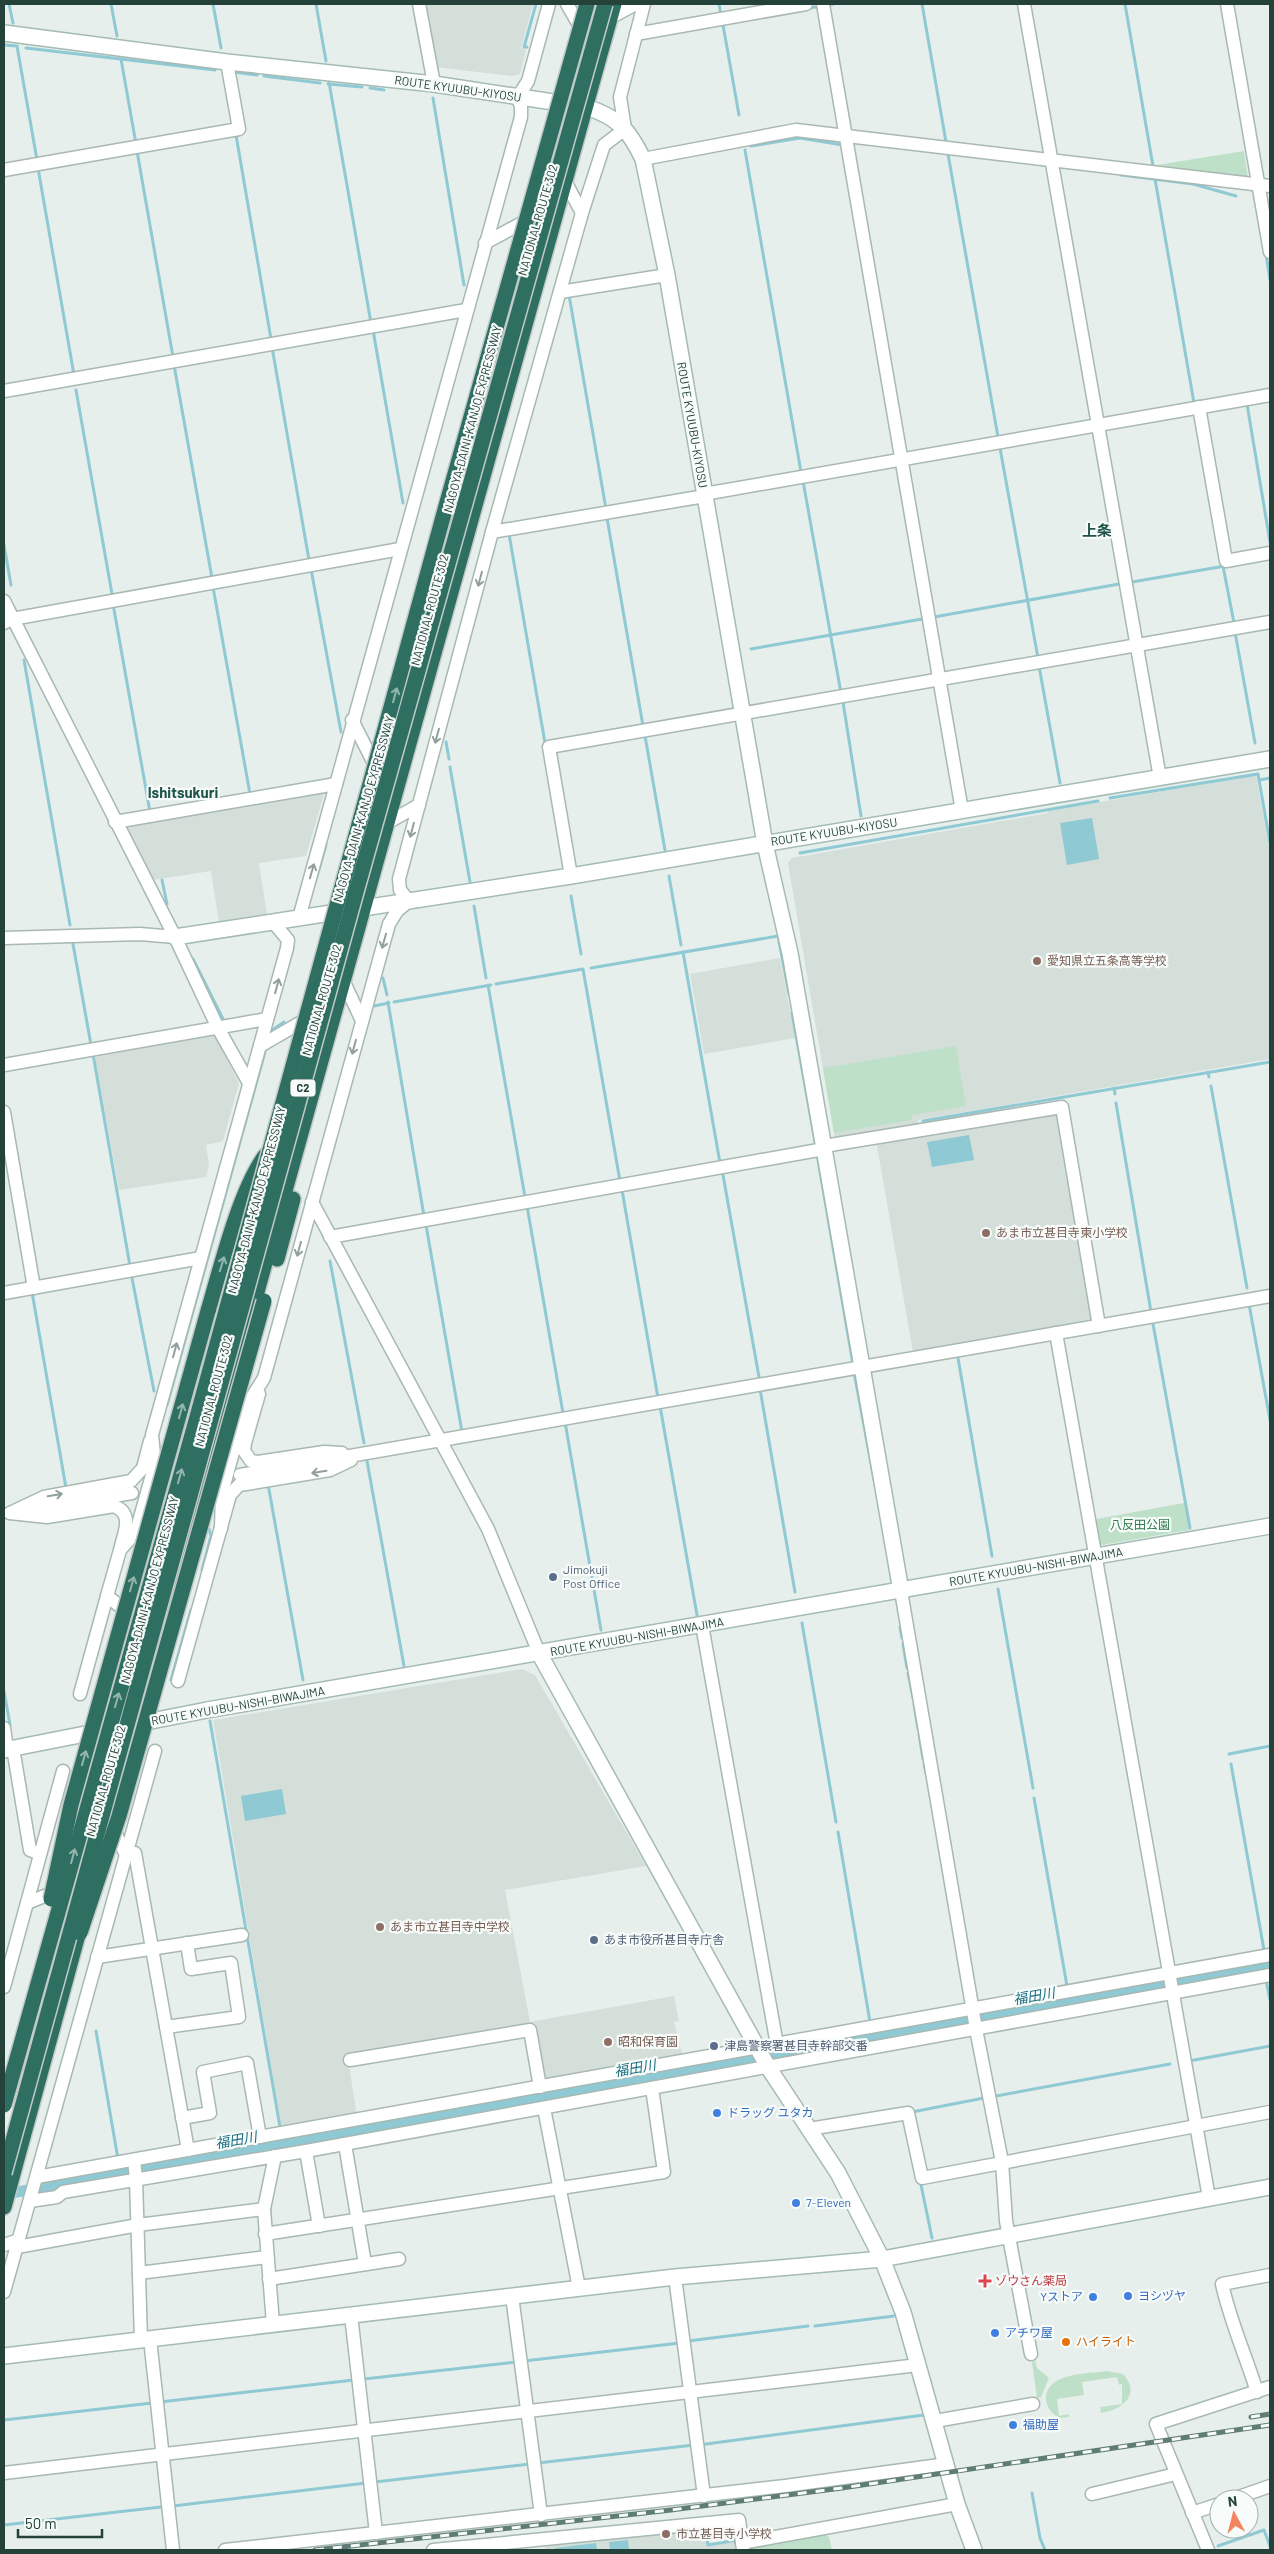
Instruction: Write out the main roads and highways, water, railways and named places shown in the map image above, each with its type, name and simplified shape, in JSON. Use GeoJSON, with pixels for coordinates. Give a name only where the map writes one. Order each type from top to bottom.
{"type":"FeatureCollection","features":[{"type":"Feature","properties":{"kind":"highway","name":"NAGOYA-DAINI-KANJO EXPRESSWAY"},"geometry":{"type":"LineString","coordinates":[[4,2105],[197,1417],[446,506],[587,4]]}},
{"type":"Feature","properties":{"kind":"highway","name":"NAGOYA-DAINI-KANJO EXPRESSWAY"},"geometry":{"type":"LineString","coordinates":[[8,2175],[29,2081],[356,892],[610,8]]}},
{"type":"Feature","properties":{"kind":"highway","name":"NATIONAL ROUTE 302"},"geometry":{"type":"LineString","coordinates":[[4,2206],[8,2175],[95,1876],[364,908],[599,60],[610,8]]}},
{"type":"Feature","properties":{"kind":"highway"},"geometry":{"type":"LineString","coordinates":[[29,2081],[119,1816],[264,1301],[308,1137],[326,1044]]}},
{"type":"Feature","properties":{"kind":"highway"},"geometry":{"type":"LineString","coordinates":[[19,2050],[71,1805],[228,1244],[252,1181],[263,1159],[311,1094]]}},
{"type":"Feature","properties":{"kind":"water"},"geometry":{"type":"Polygon","coordinates":[[[1092,818],[1099,859],[1067,865],[1060,823],[1092,818]]]}},
{"type":"Feature","properties":{"kind":"water"},"geometry":{"type":"Polygon","coordinates":[[[969,1135],[974,1160],[932,1167],[927,1142],[969,1135]]]}},
{"type":"Feature","properties":{"kind":"water"},"geometry":{"type":"Polygon","coordinates":[[[282,1789],[286,1814],[245,1821],[241,1796],[282,1789]]]}},
{"type":"Feature","properties":{"kind":"water"},"geometry":{"type":"Polygon","coordinates":[[[1270,1959],[1270,1971],[4,2200],[4,2189],[45,2181],[1270,1959]]]}},
{"type":"Feature","properties":{"kind":"water"},"geometry":{"type":"Polygon","coordinates":[[[628,2540],[629,2550],[610,2550],[609,2542],[628,2540]]]}},
{"type":"Feature","properties":{"kind":"water"},"geometry":{"type":"Polygon","coordinates":[[[596,2543],[597,2550],[555,2550],[555,2548],[596,2543]]]}},
{"type":"Feature","properties":{"kind":"waterway"},"geometry":{"type":"LineString","coordinates":[[9,4],[13,23]]}},
{"type":"Feature","properties":{"kind":"waterway"},"geometry":{"type":"LineString","coordinates":[[111,4],[117,36]]}},
{"type":"Feature","properties":{"kind":"waterway"},"geometry":{"type":"LineString","coordinates":[[213,4],[221,48]]}},
{"type":"Feature","properties":{"kind":"waterway"},"geometry":{"type":"LineString","coordinates":[[316,4],[326,61]]}},
{"type":"Feature","properties":{"kind":"waterway"},"geometry":{"type":"LineString","coordinates":[[527,47],[524,47],[536,4]]}},
{"type":"Feature","properties":{"kind":"waterway"},"geometry":{"type":"LineString","coordinates":[[719,4],[721,15]]}},
{"type":"Feature","properties":{"kind":"waterway"},"geometry":{"type":"LineString","coordinates":[[827,5],[833,4]]}},
{"type":"Feature","properties":{"kind":"waterway"},"geometry":{"type":"LineString","coordinates":[[922,4],[946,142]]}},
{"type":"Feature","properties":{"kind":"waterway"},"geometry":{"type":"LineString","coordinates":[[1125,4],[1153,166]]}},
{"type":"Feature","properties":{"kind":"waterway"},"geometry":{"type":"LineString","coordinates":[[807,8],[817,7]]}},
{"type":"Feature","properties":{"kind":"waterway"},"geometry":{"type":"LineString","coordinates":[[723,25],[739,115]]}},
{"type":"Feature","properties":{"kind":"waterway"},"geometry":{"type":"LineString","coordinates":[[4,45],[17,46],[37,160]]}},
{"type":"Feature","properties":{"kind":"waterway"},"geometry":{"type":"LineString","coordinates":[[26,48],[215,70]]}},
{"type":"Feature","properties":{"kind":"waterway"},"geometry":{"type":"LineString","coordinates":[[121,59],[136,144]]}},
{"type":"Feature","properties":{"kind":"waterway"},"geometry":{"type":"LineString","coordinates":[[234,72],[257,75]]}},
{"type":"Feature","properties":{"kind":"waterway"},"geometry":{"type":"LineString","coordinates":[[264,76],[320,83]]}},
{"type":"Feature","properties":{"kind":"waterway"},"geometry":{"type":"LineString","coordinates":[[329,82],[371,323]]}},
{"type":"Feature","properties":{"kind":"waterway"},"geometry":{"type":"LineString","coordinates":[[328,84],[362,87]]}},
{"type":"Feature","properties":{"kind":"waterway"},"geometry":{"type":"LineString","coordinates":[[370,88],[384,90]]}},
{"type":"Feature","properties":{"kind":"waterway"},"geometry":{"type":"LineString","coordinates":[[433,98],[464,285]]}},
{"type":"Feature","properties":{"kind":"waterway"},"geometry":{"type":"LineString","coordinates":[[236,135],[271,339]]}},
{"type":"Feature","properties":{"kind":"waterway"},"geometry":{"type":"LineString","coordinates":[[751,146],[800,138],[843,145]]}},
{"type":"Feature","properties":{"kind":"waterway"},"geometry":{"type":"LineString","coordinates":[[745,150],[801,472]]}},
{"type":"Feature","properties":{"kind":"waterway"},"geometry":{"type":"LineString","coordinates":[[137,151],[173,357]]}},
{"type":"Feature","properties":{"kind":"waterway"},"geometry":{"type":"LineString","coordinates":[[948,154],[998,437]]}},
{"type":"Feature","properties":{"kind":"waterway"},"geometry":{"type":"LineString","coordinates":[[38,168],[74,375]]}},
{"type":"Feature","properties":{"kind":"waterway"},"geometry":{"type":"LineString","coordinates":[[1121,175],[1193,184],[1236,196]]}},
{"type":"Feature","properties":{"kind":"waterway"},"geometry":{"type":"LineString","coordinates":[[1155,179],[1194,403]]}},
{"type":"Feature","properties":{"kind":"waterway"},"geometry":{"type":"LineString","coordinates":[[1266,254],[1270,280]]}},
{"type":"Feature","properties":{"kind":"waterway"},"geometry":{"type":"LineString","coordinates":[[569,295],[606,509]]}},
{"type":"Feature","properties":{"kind":"waterway"},"geometry":{"type":"LineString","coordinates":[[373,330],[403,503]]}},
{"type":"Feature","properties":{"kind":"waterway"},"geometry":{"type":"LineString","coordinates":[[272,347],[309,560]]}},
{"type":"Feature","properties":{"kind":"waterway"},"geometry":{"type":"LineString","coordinates":[[174,365],[212,578]]}},
{"type":"Feature","properties":{"kind":"waterway"},"geometry":{"type":"LineString","coordinates":[[76,390],[112,594]]}},
{"type":"Feature","properties":{"kind":"waterway"},"geometry":{"type":"LineString","coordinates":[[1247,404],[1270,542]]}},
{"type":"Feature","properties":{"kind":"waterway"},"geometry":{"type":"LineString","coordinates":[[1000,448],[1038,658]]}},
{"type":"Feature","properties":{"kind":"waterway"},"geometry":{"type":"LineString","coordinates":[[803,481],[841,693]]}},
{"type":"Feature","properties":{"kind":"waterway"},"geometry":{"type":"LineString","coordinates":[[607,518],[643,726]]}},
{"type":"Feature","properties":{"kind":"waterway"},"geometry":{"type":"LineString","coordinates":[[509,534],[545,743]]}},
{"type":"Feature","properties":{"kind":"waterway"},"geometry":{"type":"LineString","coordinates":[[4,545],[11,585]]}},
{"type":"Feature","properties":{"kind":"waterway"},"geometry":{"type":"LineString","coordinates":[[1223,566],[1234,623]]}},
{"type":"Feature","properties":{"kind":"waterway"},"geometry":{"type":"LineString","coordinates":[[1132,582],[1225,566]]}},
{"type":"Feature","properties":{"kind":"waterway"},"geometry":{"type":"LineString","coordinates":[[311,569],[341,732]]}},
{"type":"Feature","properties":{"kind":"waterway"},"geometry":{"type":"LineString","coordinates":[[934,617],[1119,584]]}},
{"type":"Feature","properties":{"kind":"waterway"},"geometry":{"type":"LineString","coordinates":[[213,587],[250,794]]}},
{"type":"Feature","properties":{"kind":"waterway"},"geometry":{"type":"LineString","coordinates":[[113,604],[150,812]]}},
{"type":"Feature","properties":{"kind":"waterway"},"geometry":{"type":"LineString","coordinates":[[751,649],[922,619]]}},
{"type":"Feature","properties":{"kind":"waterway"},"geometry":{"type":"LineString","coordinates":[[1235,632],[1255,743]]}},
{"type":"Feature","properties":{"kind":"waterway"},"geometry":{"type":"LineString","coordinates":[[24,660],[70,925]]}},
{"type":"Feature","properties":{"kind":"waterway"},"geometry":{"type":"LineString","coordinates":[[1039,666],[1060,783]]}},
{"type":"Feature","properties":{"kind":"waterway"},"geometry":{"type":"LineString","coordinates":[[843,702],[861,816]]}},
{"type":"Feature","properties":{"kind":"waterway"},"geometry":{"type":"LineString","coordinates":[[645,736],[665,850]]}},
{"type":"Feature","properties":{"kind":"waterway"},"geometry":{"type":"LineString","coordinates":[[446,742],[449,759]]}},
{"type":"Feature","properties":{"kind":"waterway"},"geometry":{"type":"LineString","coordinates":[[450,767],[470,882]]}},
{"type":"Feature","properties":{"kind":"waterway"},"geometry":{"type":"LineString","coordinates":[[1110,798],[1258,774],[1270,843]]}},
{"type":"Feature","properties":{"kind":"waterway"},"geometry":{"type":"LineString","coordinates":[[1259,780],[1270,778]]}},
{"type":"Feature","properties":{"kind":"waterway"},"geometry":{"type":"LineString","coordinates":[[800,853],[1098,801]]}},
{"type":"Feature","properties":{"kind":"waterway"},"geometry":{"type":"LineString","coordinates":[[315,883],[326,845]]}},
{"type":"Feature","properties":{"kind":"waterway"},"geometry":{"type":"LineString","coordinates":[[669,876],[681,945]]}},
{"type":"Feature","properties":{"kind":"waterway"},"geometry":{"type":"LineString","coordinates":[[162,880],[167,904]]}},
{"type":"Feature","properties":{"kind":"waterway"},"geometry":{"type":"LineString","coordinates":[[571,896],[581,954]]}},
{"type":"Feature","properties":{"kind":"waterway"},"geometry":{"type":"LineString","coordinates":[[474,906],[486,978]]}},
{"type":"Feature","properties":{"kind":"waterway"},"geometry":{"type":"LineString","coordinates":[[591,968],[778,936],[789,994]]}},
{"type":"Feature","properties":{"kind":"waterway"},"geometry":{"type":"LineString","coordinates":[[73,944],[91,1045]]}},
{"type":"Feature","properties":{"kind":"waterway"},"geometry":{"type":"LineString","coordinates":[[683,952],[720,1163]]}},
{"type":"Feature","properties":{"kind":"waterway"},"geometry":{"type":"LineString","coordinates":[[193,959],[225,1023]]}},
{"type":"Feature","properties":{"kind":"waterway"},"geometry":{"type":"LineString","coordinates":[[496,984],[583,969],[620,1181]]}},
{"type":"Feature","properties":{"kind":"waterway"},"geometry":{"type":"LineString","coordinates":[[383,978],[387,995]]}},
{"type":"Feature","properties":{"kind":"waterway"},"geometry":{"type":"LineString","coordinates":[[488,985],[525,1197]]}},
{"type":"Feature","properties":{"kind":"waterway"},"geometry":{"type":"LineString","coordinates":[[394,1002],[491,985]]}},
{"type":"Feature","properties":{"kind":"waterway"},"geometry":{"type":"LineString","coordinates":[[388,1002],[424,1216]]}},
{"type":"Feature","properties":{"kind":"waterway"},"geometry":{"type":"LineString","coordinates":[[374,1006],[389,1003]]}},
{"type":"Feature","properties":{"kind":"waterway"},"geometry":{"type":"LineString","coordinates":[[792,1013],[816,1147]]}},
{"type":"Feature","properties":{"kind":"waterway"},"geometry":{"type":"LineString","coordinates":[[271,1031],[284,1022]]}},
{"type":"Feature","properties":{"kind":"waterway"},"geometry":{"type":"LineString","coordinates":[[167,1405],[266,1048]]}},
{"type":"Feature","properties":{"kind":"waterway"},"geometry":{"type":"LineString","coordinates":[[93,1054],[130,1266]]}},
{"type":"Feature","properties":{"kind":"waterway"},"geometry":{"type":"LineString","coordinates":[[923,1121],[1270,1062]]}},
{"type":"Feature","properties":{"kind":"waterway"},"geometry":{"type":"LineString","coordinates":[[1208,1072],[1209,1077]]}},
{"type":"Feature","properties":{"kind":"waterway"},"geometry":{"type":"LineString","coordinates":[[1211,1086],[1247,1288]]}},
{"type":"Feature","properties":{"kind":"waterway"},"geometry":{"type":"LineString","coordinates":[[1114,1088],[1115,1094]]}},
{"type":"Feature","properties":{"kind":"waterway"},"geometry":{"type":"LineString","coordinates":[[1116,1103],[1151,1312]]}},
{"type":"Feature","properties":{"kind":"waterway"},"geometry":{"type":"LineString","coordinates":[[817,1154],[853,1364]]}},
{"type":"Feature","properties":{"kind":"waterway"},"geometry":{"type":"LineString","coordinates":[[723,1175],[759,1377]]}},
{"type":"Feature","properties":{"kind":"waterway"},"geometry":{"type":"LineString","coordinates":[[622,1190],[658,1398]]}},
{"type":"Feature","properties":{"kind":"waterway"},"geometry":{"type":"LineString","coordinates":[[527,1206],[563,1413]]}},
{"type":"Feature","properties":{"kind":"waterway"},"geometry":{"type":"LineString","coordinates":[[426,1225],[462,1432]]}},
{"type":"Feature","properties":{"kind":"waterway"},"geometry":{"type":"LineString","coordinates":[[330,1261],[364,1443]]}},
{"type":"Feature","properties":{"kind":"waterway"},"geometry":{"type":"LineString","coordinates":[[131,1273],[154,1391]]}},
{"type":"Feature","properties":{"kind":"waterway"},"geometry":{"type":"LineString","coordinates":[[32,1292],[66,1488]]}},
{"type":"Feature","properties":{"kind":"waterway"},"geometry":{"type":"LineString","coordinates":[[1249,1304],[1270,1420]]}},
{"type":"Feature","properties":{"kind":"waterway"},"geometry":{"type":"LineString","coordinates":[[1153,1324],[1190,1528]]}},
{"type":"Feature","properties":{"kind":"waterway"},"geometry":{"type":"LineString","coordinates":[[958,1358],[992,1556]]}},
{"type":"Feature","properties":{"kind":"waterway"},"geometry":{"type":"LineString","coordinates":[[854,1372],[875,1485]]}},
{"type":"Feature","properties":{"kind":"waterway"},"geometry":{"type":"LineString","coordinates":[[760,1389],[795,1592]]}},
{"type":"Feature","properties":{"kind":"waterway"},"geometry":{"type":"LineString","coordinates":[[660,1406],[697,1615]]}},
{"type":"Feature","properties":{"kind":"waterway"},"geometry":{"type":"LineString","coordinates":[[565,1422],[601,1630]]}},
{"type":"Feature","properties":{"kind":"waterway"},"geometry":{"type":"LineString","coordinates":[[367,1461],[404,1666]]}},
{"type":"Feature","properties":{"kind":"waterway"},"geometry":{"type":"LineString","coordinates":[[268,1484],[303,1680]]}},
{"type":"Feature","properties":{"kind":"waterway"},"geometry":{"type":"LineString","coordinates":[[202,1570],[211,1536],[209,1529]]}},
{"type":"Feature","properties":{"kind":"waterway"},"geometry":{"type":"LineString","coordinates":[[998,1589],[1033,1788]]}},
{"type":"Feature","properties":{"kind":"waterway"},"geometry":{"type":"LineString","coordinates":[[171,1680],[191,1610]]}},
{"type":"Feature","properties":{"kind":"waterway"},"geometry":{"type":"LineString","coordinates":[[802,1623],[836,1822]]}},
{"type":"Feature","properties":{"kind":"waterway"},"geometry":{"type":"LineString","coordinates":[[900,1627],[902,1638]]}},
{"type":"Feature","properties":{"kind":"waterway"},"geometry":{"type":"LineString","coordinates":[[903,1644],[907,1668]]}},
{"type":"Feature","properties":{"kind":"waterway"},"geometry":{"type":"LineString","coordinates":[[908,1673],[913,1698]]}},
{"type":"Feature","properties":{"kind":"waterway"},"geometry":{"type":"LineString","coordinates":[[4,1691],[10,1725]]}},
{"type":"Feature","properties":{"kind":"waterway"},"geometry":{"type":"LineString","coordinates":[[914,1704],[918,1729]]}},
{"type":"Feature","properties":{"kind":"waterway"},"geometry":{"type":"LineString","coordinates":[[210,1721],[280,2127]]}},
{"type":"Feature","properties":{"kind":"waterway"},"geometry":{"type":"LineString","coordinates":[[919,1734],[923,1759]]}},
{"type":"Feature","properties":{"kind":"waterway"},"geometry":{"type":"LineString","coordinates":[[1229,1754],[1270,1746]]}},
{"type":"Feature","properties":{"kind":"waterway"},"geometry":{"type":"LineString","coordinates":[[924,1764],[926,1773]]}},
{"type":"Feature","properties":{"kind":"waterway"},"geometry":{"type":"LineString","coordinates":[[1231,1764],[1264,1950]]}},
{"type":"Feature","properties":{"kind":"waterway"},"geometry":{"type":"LineString","coordinates":[[1034,1798],[1067,1986]]}},
{"type":"Feature","properties":{"kind":"waterway"},"geometry":{"type":"LineString","coordinates":[[838,1832],[870,2022]]}},
{"type":"Feature","properties":{"kind":"waterway"},"geometry":{"type":"LineString","coordinates":[[1266,1980],[1270,2000]]}},
{"type":"Feature","properties":{"kind":"waterway"},"geometry":{"type":"LineString","coordinates":[[96,2031],[118,2159]]}},
{"type":"Feature","properties":{"kind":"waterway"},"geometry":{"type":"LineString","coordinates":[[1189,2061],[1270,2046]]}},
{"type":"Feature","properties":{"kind":"waterway"},"geometry":{"type":"LineString","coordinates":[[996,2096],[1170,2064]]}},
{"type":"Feature","properties":{"kind":"waterway"},"geometry":{"type":"LineString","coordinates":[[912,2112],[984,2098]]}},
{"type":"Feature","properties":{"kind":"waterway"},"geometry":{"type":"LineString","coordinates":[[920,2180],[932,2238]]}},
{"type":"Feature","properties":{"kind":"waterway"},"geometry":{"type":"LineString","coordinates":[[815,2326],[894,2316]]}},
{"type":"Feature","properties":{"kind":"waterway"},"geometry":{"type":"LineString","coordinates":[[688,2341],[808,2326]]}},
{"type":"Feature","properties":{"kind":"waterway"},"geometry":{"type":"LineString","coordinates":[[524,2361],[680,2343]]}},
{"type":"Feature","properties":{"kind":"waterway"},"geometry":{"type":"LineString","coordinates":[[364,2379],[517,2362]]}},
{"type":"Feature","properties":{"kind":"waterway"},"geometry":{"type":"LineString","coordinates":[[160,2402],[354,2380]]}},
{"type":"Feature","properties":{"kind":"waterway"},"geometry":{"type":"LineString","coordinates":[[4,2420],[152,2403]]}},
{"type":"Feature","properties":{"kind":"waterway"},"geometry":{"type":"LineString","coordinates":[[699,2445],[924,2415]]}},
{"type":"Feature","properties":{"kind":"waterway"},"geometry":{"type":"LineString","coordinates":[[538,2463],[694,2445]]}},
{"type":"Feature","properties":{"kind":"waterway"},"geometry":{"type":"LineString","coordinates":[[375,2482],[530,2464]]}},
{"type":"Feature","properties":{"kind":"waterway"},"geometry":{"type":"LineString","coordinates":[[173,2506],[366,2483]]}},
{"type":"Feature","properties":{"kind":"waterway"},"geometry":{"type":"LineString","coordinates":[[1032,2493],[1040,2538],[1045,2550]]}},
{"type":"Feature","properties":{"kind":"waterway"},"geometry":{"type":"LineString","coordinates":[[4,2525],[161,2507]]}},
{"type":"Feature","properties":{"kind":"waterway"},"geometry":{"type":"LineString","coordinates":[[705,2526],[708,2545],[737,2540]]}},
{"type":"Feature","properties":{"kind":"waterway"},"geometry":{"type":"LineString","coordinates":[[1218,2546],[1264,2530],[1270,2546]]}},
{"type":"Feature","properties":{"kind":"railway"},"geometry":{"type":"LineString","coordinates":[[1251,2417],[1270,2414]]}},
{"type":"Feature","properties":{"kind":"railway"},"geometry":{"type":"LineString","coordinates":[[315,2550],[671,2510],[842,2488],[1270,2425]]}},
{"type":"Feature","properties":{"kind":"place","name":"愛知県立五条高等学校"},"geometry":{"type":"Point","coordinates":[1037,961]}},
{"type":"Feature","properties":{"kind":"place","name":"あま市立甚目寺東小学校"},"geometry":{"type":"Point","coordinates":[986,1233]}},
{"type":"Feature","properties":{"kind":"place","name":"Jimokuji Post Office"},"geometry":{"type":"Point","coordinates":[553,1577]}},
{"type":"Feature","properties":{"kind":"place","name":"あま市立甚目寺中学校"},"geometry":{"type":"Point","coordinates":[380,1927]}},
{"type":"Feature","properties":{"kind":"place","name":"あま市役所甚目寺庁舎"},"geometry":{"type":"Point","coordinates":[594,1940]}},
{"type":"Feature","properties":{"kind":"place","name":"昭和保育園"},"geometry":{"type":"Point","coordinates":[608,2042]}},
{"type":"Feature","properties":{"kind":"place","name":"津島警察署甚目寺幹部交番"},"geometry":{"type":"Point","coordinates":[714,2046]}},
{"type":"Feature","properties":{"kind":"place","name":"ドラッグ ユタカ"},"geometry":{"type":"Point","coordinates":[717,2113]}},
{"type":"Feature","properties":{"kind":"place","name":"7-Eleven"},"geometry":{"type":"Point","coordinates":[796,2203]}},
{"type":"Feature","properties":{"kind":"place","name":"ゾウさん薬局"},"geometry":{"type":"Point","coordinates":[985,2281]}},
{"type":"Feature","properties":{"kind":"place","name":"ヨシヅヤ"},"geometry":{"type":"Point","coordinates":[1128,2296]}},
{"type":"Feature","properties":{"kind":"place","name":"Yストア"},"geometry":{"type":"Point","coordinates":[1093,2297]}},
{"type":"Feature","properties":{"kind":"place","name":"アチワ屋"},"geometry":{"type":"Point","coordinates":[995,2333]}},
{"type":"Feature","properties":{"kind":"place","name":"ハイライト"},"geometry":{"type":"Point","coordinates":[1066,2342]}},
{"type":"Feature","properties":{"kind":"place","name":"福助屋"},"geometry":{"type":"Point","coordinates":[1013,2425]}},
{"type":"Feature","properties":{"kind":"place","name":"市立甚目寺小学校"},"geometry":{"type":"Point","coordinates":[666,2534]}},
{"type":"Feature","properties":{"kind":"district","name":"上条"},"geometry":{"type":"Point","coordinates":[1097,531]}},
{"type":"Feature","properties":{"kind":"district","name":"Ishitsukuri"},"geometry":{"type":"Point","coordinates":[183,793]}},
{"type":"Feature","properties":{"kind":"park label","name":"八反田公園"},"geometry":{"type":"Point","coordinates":[1140,1525]}},
{"type":"Feature","properties":{"kind":"water label","name":"福田川"},"geometry":{"type":"Point","coordinates":[1034,1996]}},
{"type":"Feature","properties":{"kind":"water label","name":"福田川"},"geometry":{"type":"Point","coordinates":[635,2068]}},
{"type":"Feature","properties":{"kind":"water label","name":"福田川"},"geometry":{"type":"Point","coordinates":[236,2140]}}]}
